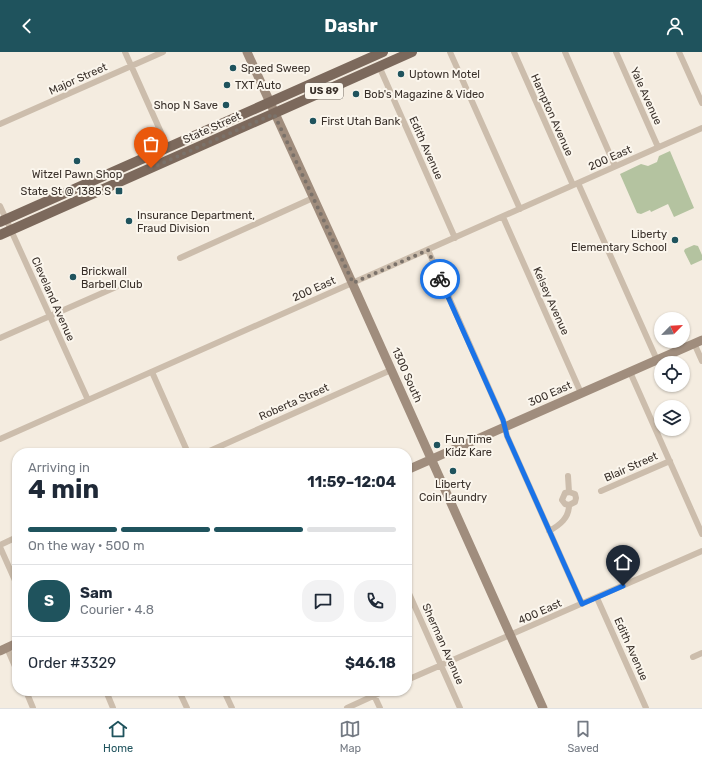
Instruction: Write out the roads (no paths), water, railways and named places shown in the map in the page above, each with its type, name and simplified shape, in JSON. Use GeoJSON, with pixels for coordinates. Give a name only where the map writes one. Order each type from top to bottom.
{"type":"FeatureCollection","features":[{"type":"Feature","properties":{"kind":"main road","name":"1300 South"},"geometry":{"type":"LineString","coordinates":[[247,52],[274,114],[353,283],[543,708]]}},
{"type":"Feature","properties":{"kind":"main road","name":"State Street"},"geometry":{"type":"LineString","coordinates":[[3,221],[383,52]]}},
{"type":"Feature","properties":{"kind":"main road","name":"State Street"},"geometry":{"type":"LineString","coordinates":[[0,235],[274,114],[379,66],[397,56],[412,52]]}},
{"type":"Feature","properties":{"kind":"main road","name":"300 East"},"geometry":{"type":"LineString","coordinates":[[666,356],[698,342]]}},
{"type":"Feature","properties":{"kind":"main road","name":"300 East"},"geometry":{"type":"LineString","coordinates":[[412,468],[654,361]]}},
{"type":"Feature","properties":{"kind":"street"},"geometry":{"type":"LineString","coordinates":[[125,52],[168,148]]}},
{"type":"Feature","properties":{"kind":"street","name":"Major Street"},"geometry":{"type":"LineString","coordinates":[[0,124],[163,52]]}},
{"type":"Feature","properties":{"kind":"street"},"geometry":{"type":"LineString","coordinates":[[450,52],[520,209]]}},
{"type":"Feature","properties":{"kind":"street","name":"Hampton Avenue"},"geometry":{"type":"LineString","coordinates":[[514,52],[655,356]]}},
{"type":"Feature","properties":{"kind":"street"},"geometry":{"type":"LineString","coordinates":[[565,52],[615,166]]}},
{"type":"Feature","properties":{"kind":"street","name":"Yale Avenue"},"geometry":{"type":"LineString","coordinates":[[616,52],[658,147]]}},
{"type":"Feature","properties":{"kind":"street"},"geometry":{"type":"LineString","coordinates":[[679,52],[702,103]]}},
{"type":"Feature","properties":{"kind":"street","name":"Edith Avenue"},"geometry":{"type":"LineString","coordinates":[[379,66],[455,238]]}},
{"type":"Feature","properties":{"kind":"street","name":"200 East"},"geometry":{"type":"LineString","coordinates":[[0,439],[702,128]]}},
{"type":"Feature","properties":{"kind":"street"},"geometry":{"type":"LineString","coordinates":[[180,258],[313,198]]}},
{"type":"Feature","properties":{"kind":"street","name":"Cleveland Avenue"},"geometry":{"type":"LineString","coordinates":[[0,206],[3,221],[11,230],[88,400]]}},
{"type":"Feature","properties":{"kind":"street","name":"Kelsey Avenue"},"geometry":{"type":"LineString","coordinates":[[503,216],[581,393]]}},
{"type":"Feature","properties":{"kind":"street"},"geometry":{"type":"LineString","coordinates":[[428,250],[503,420],[507,436],[582,604]]}},
{"type":"Feature","properties":{"kind":"street"},"geometry":{"type":"LineString","coordinates":[[0,338],[116,287]]}},
{"type":"Feature","properties":{"kind":"street"},"geometry":{"type":"LineString","coordinates":[[698,342],[702,361]]}},
{"type":"Feature","properties":{"kind":"street","name":"Roberta Street"},"geometry":{"type":"LineString","coordinates":[[216,448],[392,370]]}},
{"type":"Feature","properties":{"kind":"street"},"geometry":{"type":"LineString","coordinates":[[152,372],[186,448]]}},
{"type":"Feature","properties":{"kind":"street"},"geometry":{"type":"LineString","coordinates":[[630,372],[702,534]]}},
{"type":"Feature","properties":{"kind":"street","name":"Blair Street"},"geometry":{"type":"LineString","coordinates":[[601,491],[670,461]]}},
{"type":"Feature","properties":{"kind":"street"},"geometry":{"type":"LineString","coordinates":[[568,476],[569,492]]}},
{"type":"Feature","properties":{"kind":"street"},"geometry":{"type":"LineString","coordinates":[[569,492],[573,493],[576,498],[575,502],[569,505]]}},
{"type":"Feature","properties":{"kind":"street"},"geometry":{"type":"LineString","coordinates":[[569,492],[565,493],[562,500],[565,504],[569,505]]}},
{"type":"Feature","properties":{"kind":"street"},"geometry":{"type":"LineString","coordinates":[[549,531],[558,526],[566,517],[569,505]]}},
{"type":"Feature","properties":{"kind":"street"},"geometry":{"type":"LineString","coordinates":[[12,540],[0,546],[12,574]]}},
{"type":"Feature","properties":{"kind":"street","name":"400 East"},"geometry":{"type":"LineString","coordinates":[[412,678],[702,551]]}},
{"type":"Feature","properties":{"kind":"street","name":"Edith Avenue"},"geometry":{"type":"LineString","coordinates":[[597,598],[646,708]]}},
{"type":"Feature","properties":{"kind":"street","name":"Sherman Avenue"},"geometry":{"type":"LineString","coordinates":[[412,600],[460,708]]}},
{"type":"Feature","properties":{"kind":"street"},"geometry":{"type":"LineString","coordinates":[[3,649],[12,663]]}},
{"type":"Feature","properties":{"kind":"street"},"geometry":{"type":"LineString","coordinates":[[693,657],[702,653]]}},
{"type":"Feature","properties":{"kind":"street"},"geometry":{"type":"LineString","coordinates":[[28,696],[33,708]]}},
{"type":"Feature","properties":{"kind":"street"},"geometry":{"type":"LineString","coordinates":[[108,696],[113,708]]}},
{"type":"Feature","properties":{"kind":"street"},"geometry":{"type":"LineString","coordinates":[[181,696],[187,708]]}},
{"type":"Feature","properties":{"kind":"street"},"geometry":{"type":"LineString","coordinates":[[226,696],[232,708]]}},
{"type":"Feature","properties":{"kind":"street"},"geometry":{"type":"LineString","coordinates":[[347,708],[368,696]]}},
{"type":"Feature","properties":{"kind":"street"},"geometry":{"type":"LineString","coordinates":[[374,696],[380,708]]}},
{"type":"Feature","properties":{"kind":"place","name":"Speed Sweep"},"geometry":{"type":"Point","coordinates":[233,68]}},
{"type":"Feature","properties":{"kind":"place","name":"Uptown Motel"},"geometry":{"type":"Point","coordinates":[401,74]}},
{"type":"Feature","properties":{"kind":"place","name":"TXT Auto"},"geometry":{"type":"Point","coordinates":[227,85]}},
{"type":"Feature","properties":{"kind":"place","name":"Bob's Magazine & Video"},"geometry":{"type":"Point","coordinates":[356,94]}},
{"type":"Feature","properties":{"kind":"place","name":"Shop N Save"},"geometry":{"type":"Point","coordinates":[226,105]}},
{"type":"Feature","properties":{"kind":"place","name":"First Utah Bank"},"geometry":{"type":"Point","coordinates":[313,121]}},
{"type":"Feature","properties":{"kind":"place","name":"Witzel Pawn Shop"},"geometry":{"type":"Point","coordinates":[77,161]}},
{"type":"Feature","properties":{"kind":"place","name":"State St @ 1385 S"},"geometry":{"type":"Point","coordinates":[119,191]}},
{"type":"Feature","properties":{"kind":"place","name":"Insurance Department, Fraud Division"},"geometry":{"type":"Point","coordinates":[129,221]}},
{"type":"Feature","properties":{"kind":"place","name":"Liberty Elementary School"},"geometry":{"type":"Point","coordinates":[675,240]}},
{"type":"Feature","properties":{"kind":"place","name":"Brickwall Barbell Club"},"geometry":{"type":"Point","coordinates":[73,277]}},
{"type":"Feature","properties":{"kind":"place","name":"Fun Time Kidz Kare"},"geometry":{"type":"Point","coordinates":[437,445]}},
{"type":"Feature","properties":{"kind":"place","name":"Liberty Coin Laundry"},"geometry":{"type":"Point","coordinates":[453,471]}}]}
